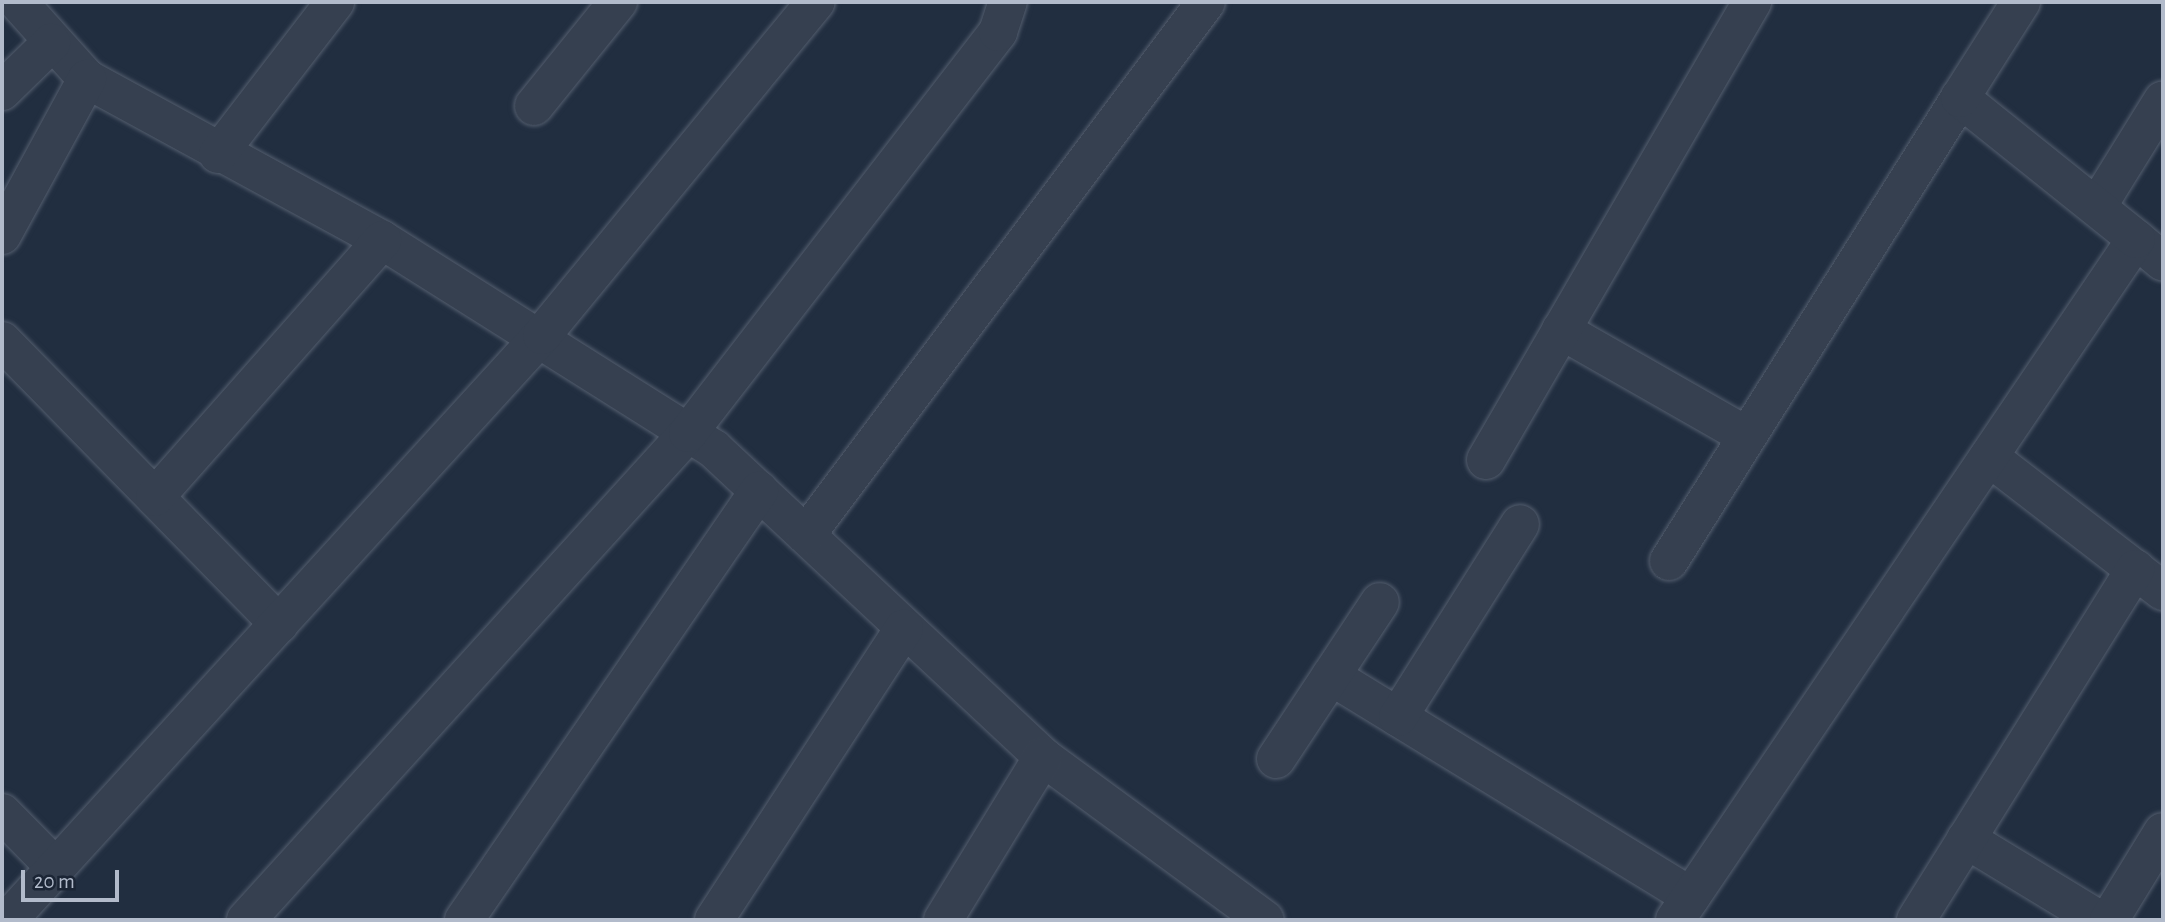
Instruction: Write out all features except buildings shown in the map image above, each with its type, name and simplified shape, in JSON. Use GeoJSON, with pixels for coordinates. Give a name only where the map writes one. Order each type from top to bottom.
{"type":"FeatureCollection","features":[{"type":"Feature","properties":{"kind":"street"},"geometry":{"type":"LineString","coordinates":[[18,2],[51,43],[87,79],[218,154],[382,240],[542,335],[688,433],[759,491],[1043,757],[1265,920]]}},
{"type":"Feature","properties":{"kind":"street"},"geometry":{"type":"LineString","coordinates":[[218,154],[335,2]]}},
{"type":"Feature","properties":{"kind":"street"},"geometry":{"type":"LineString","coordinates":[[534,106],[618,2]]}},
{"type":"Feature","properties":{"kind":"street"},"geometry":{"type":"LineString","coordinates":[[8,920],[542,335],[816,2]]}},
{"type":"Feature","properties":{"kind":"street"},"geometry":{"type":"LineString","coordinates":[[246,920],[688,433],[998,33],[1008,2]]}},
{"type":"Feature","properties":{"kind":"street"},"geometry":{"type":"LineString","coordinates":[[806,535],[1206,2]]}},
{"type":"Feature","properties":{"kind":"street"},"geometry":{"type":"LineString","coordinates":[[1486,460],[1752,2]]}},
{"type":"Feature","properties":{"kind":"street"},"geometry":{"type":"LineString","coordinates":[[1669,561],[2021,2]]}},
{"type":"Feature","properties":{"kind":"street"},"geometry":{"type":"LineString","coordinates":[[2,91],[51,43]]}},
{"type":"Feature","properties":{"kind":"street"},"geometry":{"type":"LineString","coordinates":[[2,234],[87,79]]}},
{"type":"Feature","properties":{"kind":"street"},"geometry":{"type":"LineString","coordinates":[[1331,676],[1398,717],[1683,909],[1989,457],[2149,251],[2098,205],[1960,98]]}},
{"type":"Feature","properties":{"kind":"street"},"geometry":{"type":"LineString","coordinates":[[2098,205],[2163,100]]}},
{"type":"Feature","properties":{"kind":"street"},"geometry":{"type":"LineString","coordinates":[[155,497],[382,240]]}},
{"type":"Feature","properties":{"kind":"street"},"geometry":{"type":"LineString","coordinates":[[1561,330],[1747,436]]}},
{"type":"Feature","properties":{"kind":"street"},"geometry":{"type":"LineString","coordinates":[[2,341],[279,624]]}},
{"type":"Feature","properties":{"kind":"street"},"geometry":{"type":"LineString","coordinates":[[1916,920],[1966,839],[2149,580],[1989,457]]}},
{"type":"Feature","properties":{"kind":"street"},"geometry":{"type":"LineString","coordinates":[[464,920],[759,491]]}},
{"type":"Feature","properties":{"kind":"street"},"geometry":{"type":"LineString","coordinates":[[1398,717],[1520,524]]}},
{"type":"Feature","properties":{"kind":"street"},"geometry":{"type":"LineString","coordinates":[[1276,759],[1380,602]]}},
{"type":"Feature","properties":{"kind":"street"},"geometry":{"type":"LineString","coordinates":[[714,920],[904,628]]}},
{"type":"Feature","properties":{"kind":"street"},"geometry":{"type":"LineString","coordinates":[[943,920],[1043,757]]}},
{"type":"Feature","properties":{"kind":"street"},"geometry":{"type":"LineString","coordinates":[[2,813],[55,868]]}},
{"type":"Feature","properties":{"kind":"street"},"geometry":{"type":"LineString","coordinates":[[2109,920],[2163,832]]}},
{"type":"Feature","properties":{"kind":"street"},"geometry":{"type":"LineString","coordinates":[[1966,839],[2099,920]]}}]}
